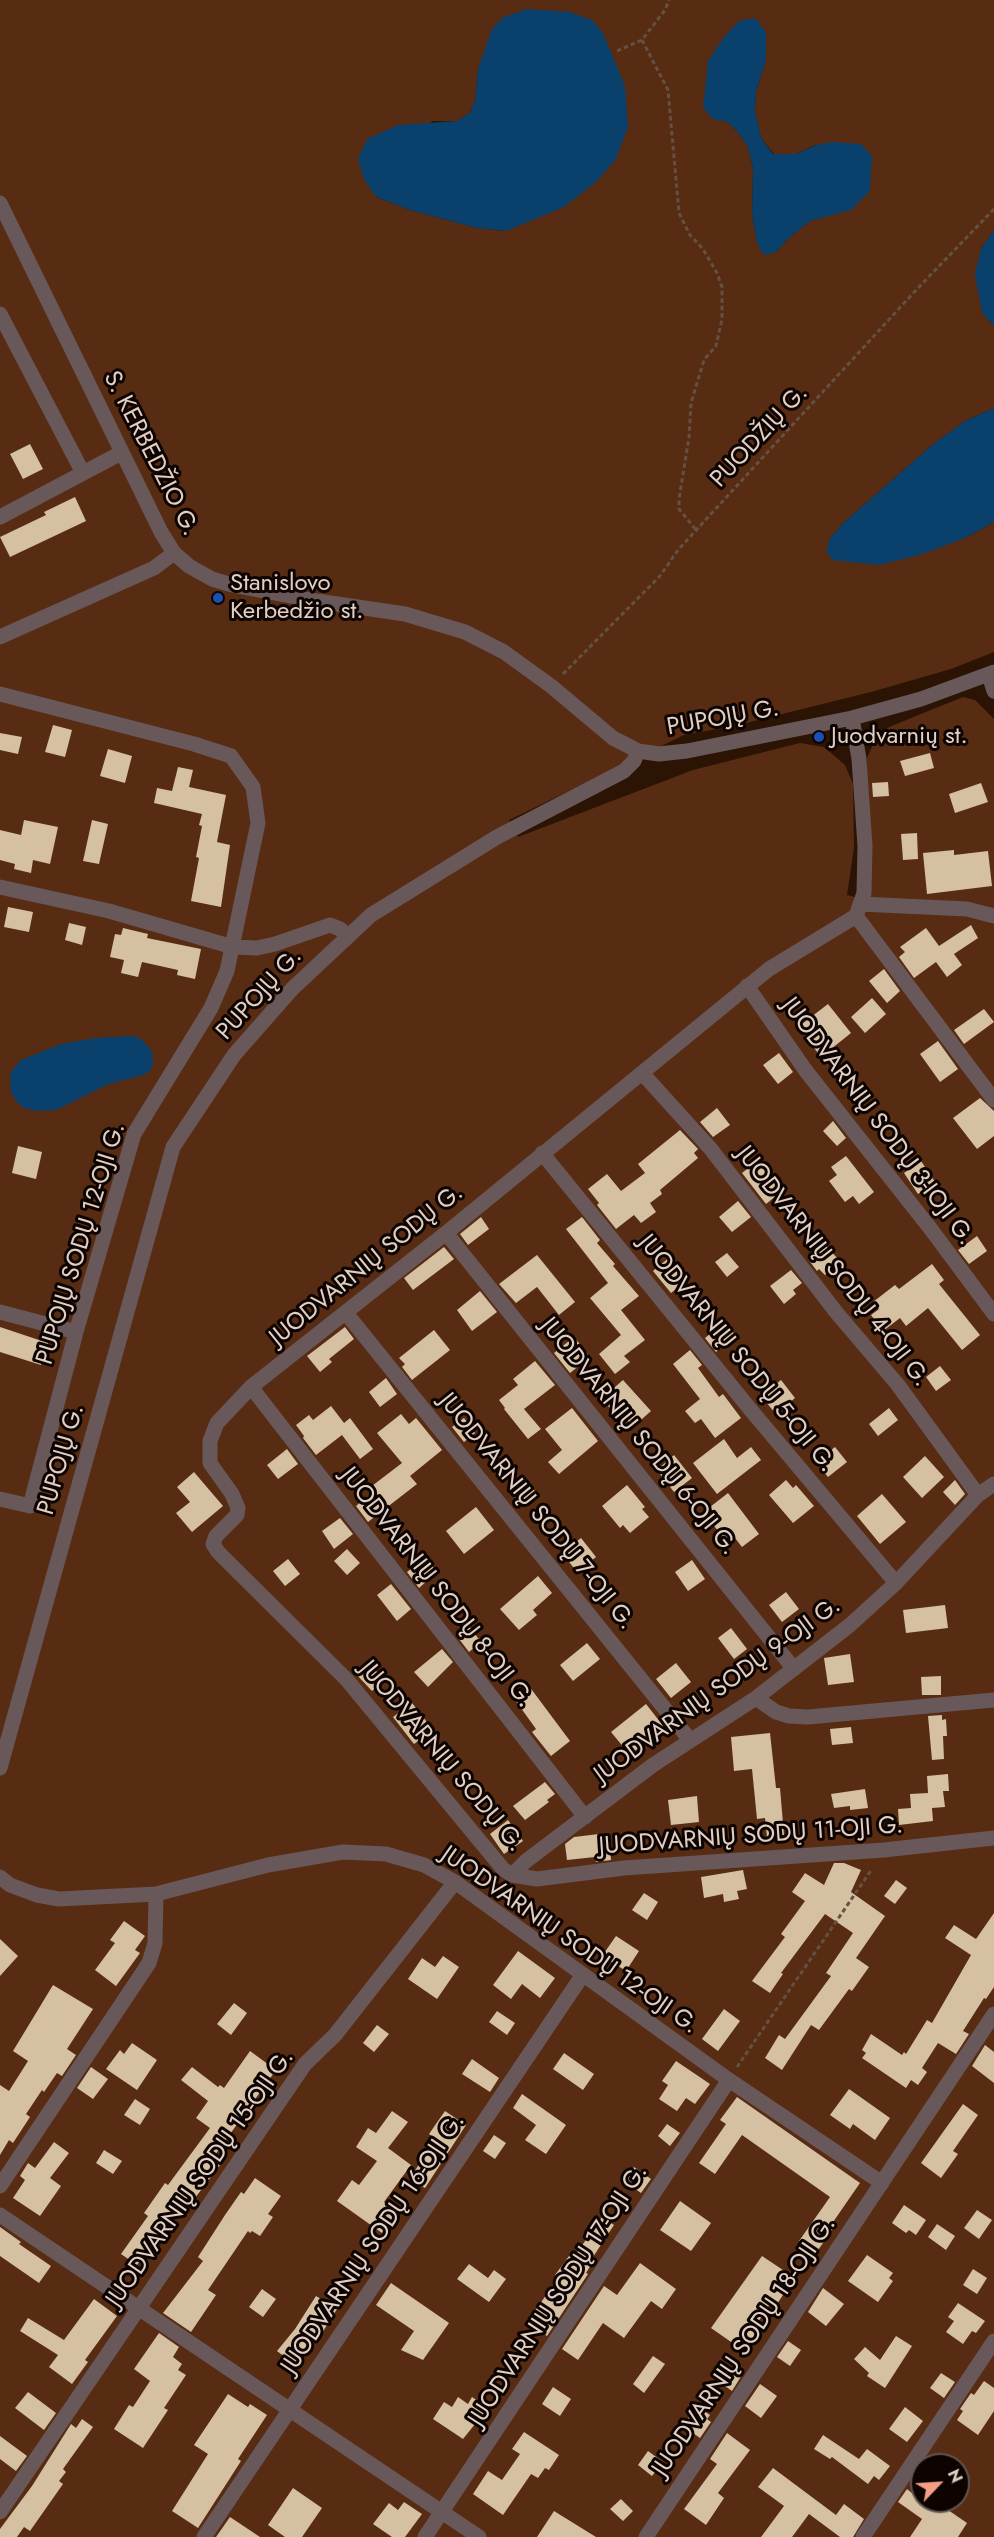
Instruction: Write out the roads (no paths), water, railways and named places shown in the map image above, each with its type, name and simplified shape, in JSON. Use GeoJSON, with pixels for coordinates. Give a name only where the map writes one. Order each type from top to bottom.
{"type":"FeatureCollection","features":[{"type":"Feature","properties":{"kind":"street","name":"S. KERBEDŽIO G."},"geometry":{"type":"LineString","coordinates":[[0,203],[161,532],[174,553],[189,566],[212,579],[232,585],[405,614],[465,633],[504,652],[551,686],[613,738],[638,751]]}},
{"type":"Feature","properties":{"kind":"street"},"geometry":{"type":"LineString","coordinates":[[0,314],[83,473]]}},
{"type":"Feature","properties":{"kind":"street"},"geometry":{"type":"LineString","coordinates":[[0,517],[121,453]]}},
{"type":"Feature","properties":{"kind":"street"},"geometry":{"type":"LineString","coordinates":[[0,637],[154,568],[174,553]]}},
{"type":"Feature","properties":{"kind":"street"},"geometry":{"type":"LineString","coordinates":[[991,673],[994,691]]}},
{"type":"Feature","properties":{"kind":"street","name":"PUPOJŲ G."},"geometry":{"type":"LineString","coordinates":[[0,1768],[173,1147],[234,1055],[292,989],[347,935],[381,908],[497,837],[624,771],[634,761],[638,751],[659,754],[687,751],[852,718],[921,699],[991,673]]}},
{"type":"Feature","properties":{"kind":"street","name":"PUPOJŲ SODŲ 12-OJI G."},"geometry":{"type":"LineString","coordinates":[[0,693],[194,744],[231,756],[253,787],[258,823],[227,971],[211,1008],[134,1134],[76,1332],[30,1506],[0,1498]]}},
{"type":"Feature","properties":{"kind":"street"},"geometry":{"type":"LineString","coordinates":[[852,718],[859,759],[865,846],[864,894],[858,910]]}},
{"type":"Feature","properties":{"kind":"street"},"geometry":{"type":"LineString","coordinates":[[0,887],[109,911],[233,947],[257,948],[275,944],[330,925],[347,935]]}},
{"type":"Feature","properties":{"kind":"street"},"geometry":{"type":"LineString","coordinates":[[858,910],[967,909],[994,916]]}},
{"type":"Feature","properties":{"kind":"street"},"geometry":{"type":"LineString","coordinates":[[858,910],[994,1100]]}},
{"type":"Feature","properties":{"kind":"street","name":"JUODVARNIŲ SODŲ G."},"geometry":{"type":"LineString","coordinates":[[512,1875],[503,1869],[347,1680],[218,1552],[213,1544],[216,1536],[237,1515],[238,1508],[232,1494],[210,1463],[210,1441],[217,1423],[251,1387],[446,1233],[747,986],[858,910]]}},
{"type":"Feature","properties":{"kind":"street","name":"JUODVARNIŲ SODŲ 3-IOJI G."},"geometry":{"type":"LineString","coordinates":[[747,986],[806,1071],[930,1228],[994,1314]]}},
{"type":"Feature","properties":{"kind":"street","name":"JUODVARNIŲ SODŲ 4-OJI G."},"geometry":{"type":"LineString","coordinates":[[642,1073],[710,1148],[836,1312],[898,1385],[978,1495]]}},
{"type":"Feature","properties":{"kind":"street","name":"JUODVARNIŲ SODŲ 5-OJI G."},"geometry":{"type":"LineString","coordinates":[[542,1153],[750,1409],[896,1583]]}},
{"type":"Feature","properties":{"kind":"street","name":"JUODVARNIŲ SODŲ 6-OJI G."},"geometry":{"type":"LineString","coordinates":[[446,1233],[794,1669]]}},
{"type":"Feature","properties":{"kind":"street"},"geometry":{"type":"LineString","coordinates":[[0,1312],[76,1332]]}},
{"type":"Feature","properties":{"kind":"street","name":"JUODVARNIŲ SODŲ 7-OJI G."},"geometry":{"type":"LineString","coordinates":[[346,1313],[690,1740]]}},
{"type":"Feature","properties":{"kind":"street","name":"JUODVARNIŲ SODŲ 8-OJI G."},"geometry":{"type":"LineString","coordinates":[[251,1387],[585,1817]]}},
{"type":"Feature","properties":{"kind":"street","name":"JUODVARNIŲ SODŲ 9-OJI G."},"geometry":{"type":"LineString","coordinates":[[512,1875],[526,1861],[653,1765],[756,1698],[850,1625],[896,1583],[978,1495],[994,1484]]}},
{"type":"Feature","properties":{"kind":"street"},"geometry":{"type":"LineString","coordinates":[[756,1698],[776,1712],[789,1716],[808,1717],[994,1700]]}},
{"type":"Feature","properties":{"kind":"street","name":"JUODVARNIŲ SODŲ 11-OJI G."},"geometry":{"type":"LineString","coordinates":[[512,1875],[537,1879],[624,1868],[885,1850],[994,1838]]}},
{"type":"Feature","properties":{"kind":"street","name":"JUODVARNIŲ SODŲ 12-OJI G."},"geometry":{"type":"LineString","coordinates":[[0,1877],[10,1885],[37,1895],[59,1899],[156,1894],[268,1865],[343,1852],[386,1854],[424,1865],[455,1882],[582,1976],[729,2080],[882,2182]]}},
{"type":"Feature","properties":{"kind":"street","name":"JUODVARNIŲ SODŲ 15-OJI G."},"geometry":{"type":"LineString","coordinates":[[0,2512],[304,2064],[335,2035],[455,1882]]}},
{"type":"Feature","properties":{"kind":"street"},"geometry":{"type":"LineString","coordinates":[[0,2186],[149,1963],[155,1943],[156,1894]]}},
{"type":"Feature","properties":{"kind":"street","name":"JUODVARNIŲ SODŲ 16-OJI G."},"geometry":{"type":"LineString","coordinates":[[204,2537],[582,1976]]}},
{"type":"Feature","properties":{"kind":"street"},"geometry":{"type":"LineString","coordinates":[[882,2182],[994,2014]]}},
{"type":"Feature","properties":{"kind":"street","name":"JUODVARNIŲ SODŲ 17-OJI G."},"geometry":{"type":"LineString","coordinates":[[425,2537],[729,2080]]}},
{"type":"Feature","properties":{"kind":"street","name":"JUODVARNIŲ SODŲ 18-OJI G."},"geometry":{"type":"LineString","coordinates":[[646,2537],[882,2182]]}},
{"type":"Feature","properties":{"kind":"street"},"geometry":{"type":"LineString","coordinates":[[0,2215],[480,2537]]}},
{"type":"Feature","properties":{"kind":"street"},"geometry":{"type":"LineString","coordinates":[[863,2537],[994,2340]]}},
{"type":"Feature","properties":{"kind":"water"},"geometry":{"type":"Polygon","coordinates":[[[527,9],[569,12],[592,20],[603,33],[625,86],[628,127],[616,159],[597,181],[564,207],[506,231],[477,228],[410,210],[376,197],[364,179],[358,159],[367,139],[398,125],[457,121],[470,113],[475,100],[478,69],[492,29],[502,18],[527,9]]]}},
{"type":"Feature","properties":{"kind":"water"},"geometry":{"type":"Polygon","coordinates":[[[755,18],[766,32],[766,60],[756,92],[755,111],[761,138],[773,154],[796,154],[816,145],[832,142],[861,144],[872,156],[870,191],[851,210],[810,221],[776,252],[764,255],[757,243],[752,214],[753,169],[748,147],[737,131],[726,121],[714,120],[703,108],[708,61],[724,37],[739,21],[755,18]]]}},
{"type":"Feature","properties":{"kind":"water"},"geometry":{"type":"Polygon","coordinates":[[[994,230],[994,326],[982,313],[975,274],[981,249],[994,230]]]}},
{"type":"Feature","properties":{"kind":"water"},"geometry":{"type":"Polygon","coordinates":[[[994,408],[994,522],[965,538],[920,555],[878,565],[833,560],[827,553],[829,540],[842,524],[932,445],[965,421],[994,408]]]}},
{"type":"Feature","properties":{"kind":"water"},"geometry":{"type":"Polygon","coordinates":[[[135,1036],[152,1051],[153,1065],[149,1072],[143,1075],[109,1084],[56,1110],[35,1111],[24,1108],[11,1092],[10,1073],[21,1060],[61,1044],[96,1038],[135,1036]]]}},
{"type":"Feature","properties":{"kind":"place","name":"Stanislovo Kerbedžio st."},"geometry":{"type":"Point","coordinates":[218,598]}},
{"type":"Feature","properties":{"kind":"place","name":"Juodvarnių st."},"geometry":{"type":"Point","coordinates":[819,737]}}]}
